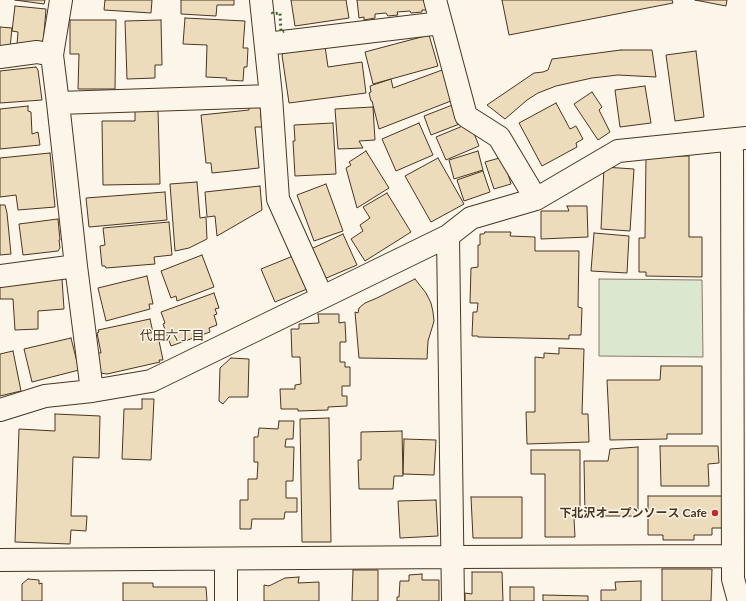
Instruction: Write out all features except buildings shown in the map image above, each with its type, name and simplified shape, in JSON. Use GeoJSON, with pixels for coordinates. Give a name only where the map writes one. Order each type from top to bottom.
{"type":"FeatureCollection","features":[{"type":"Feature","properties":{"kind":"street"},"geometry":{"type":"LineString","coordinates":[[61,0],[52,55],[92,391]]}},
{"type":"Feature","properties":{"kind":"street"},"geometry":{"type":"LineString","coordinates":[[261,0],[271,96],[278,199],[322,297]]}},
{"type":"Feature","properties":{"kind":"street"},"geometry":{"type":"LineString","coordinates":[[435,0],[466,116],[499,137],[536,199]]}},
{"type":"Feature","properties":{"kind":"street"},"geometry":{"type":"LineString","coordinates":[[266,44],[441,22]]}},
{"type":"Feature","properties":{"kind":"street"},"geometry":{"type":"LineString","coordinates":[[0,57],[37,52],[52,55]]}},
{"type":"Feature","properties":{"kind":"street"},"geometry":{"type":"LineString","coordinates":[[58,104],[271,96]]}},
{"type":"Feature","properties":{"kind":"street"},"geometry":{"type":"LineString","coordinates":[[0,410],[45,396],[92,391],[151,381],[448,236],[471,218],[536,199],[618,151],[739,139],[733,556],[734,579],[739,601]]}},
{"type":"Feature","properties":{"kind":"street"},"geometry":{"type":"LineString","coordinates":[[448,236],[453,601]]}},
{"type":"Feature","properties":{"kind":"street"},"geometry":{"type":"LineString","coordinates":[[0,276],[76,266]]}},
{"type":"Feature","properties":{"kind":"street"},"geometry":{"type":"LineString","coordinates":[[0,560],[733,556]]}},
{"type":"Feature","properties":{"kind":"street"},"geometry":{"type":"LineString","coordinates":[[226,558],[226,601]]}},
{"type":"Feature","properties":{"kind":"green space"},"geometry":{"type":"Polygon","coordinates":[[[599,279],[702,280],[703,357],[599,356],[599,279]]]}},
{"type":"Feature","properties":{"kind":"hedge"},"geometry":{"type":"LineString","coordinates":[[272,12],[273,14],[280,13],[281,32],[284,31]]}},
{"type":"Feature","properties":{"kind":"place","name":"下北沢オープンソース Cafe"},"geometry":{"type":"Point","coordinates":[715,513]}},
{"type":"Feature","properties":{"kind":"district","name":"代田六丁目"},"geometry":{"type":"Point","coordinates":[172,336]}}]}
